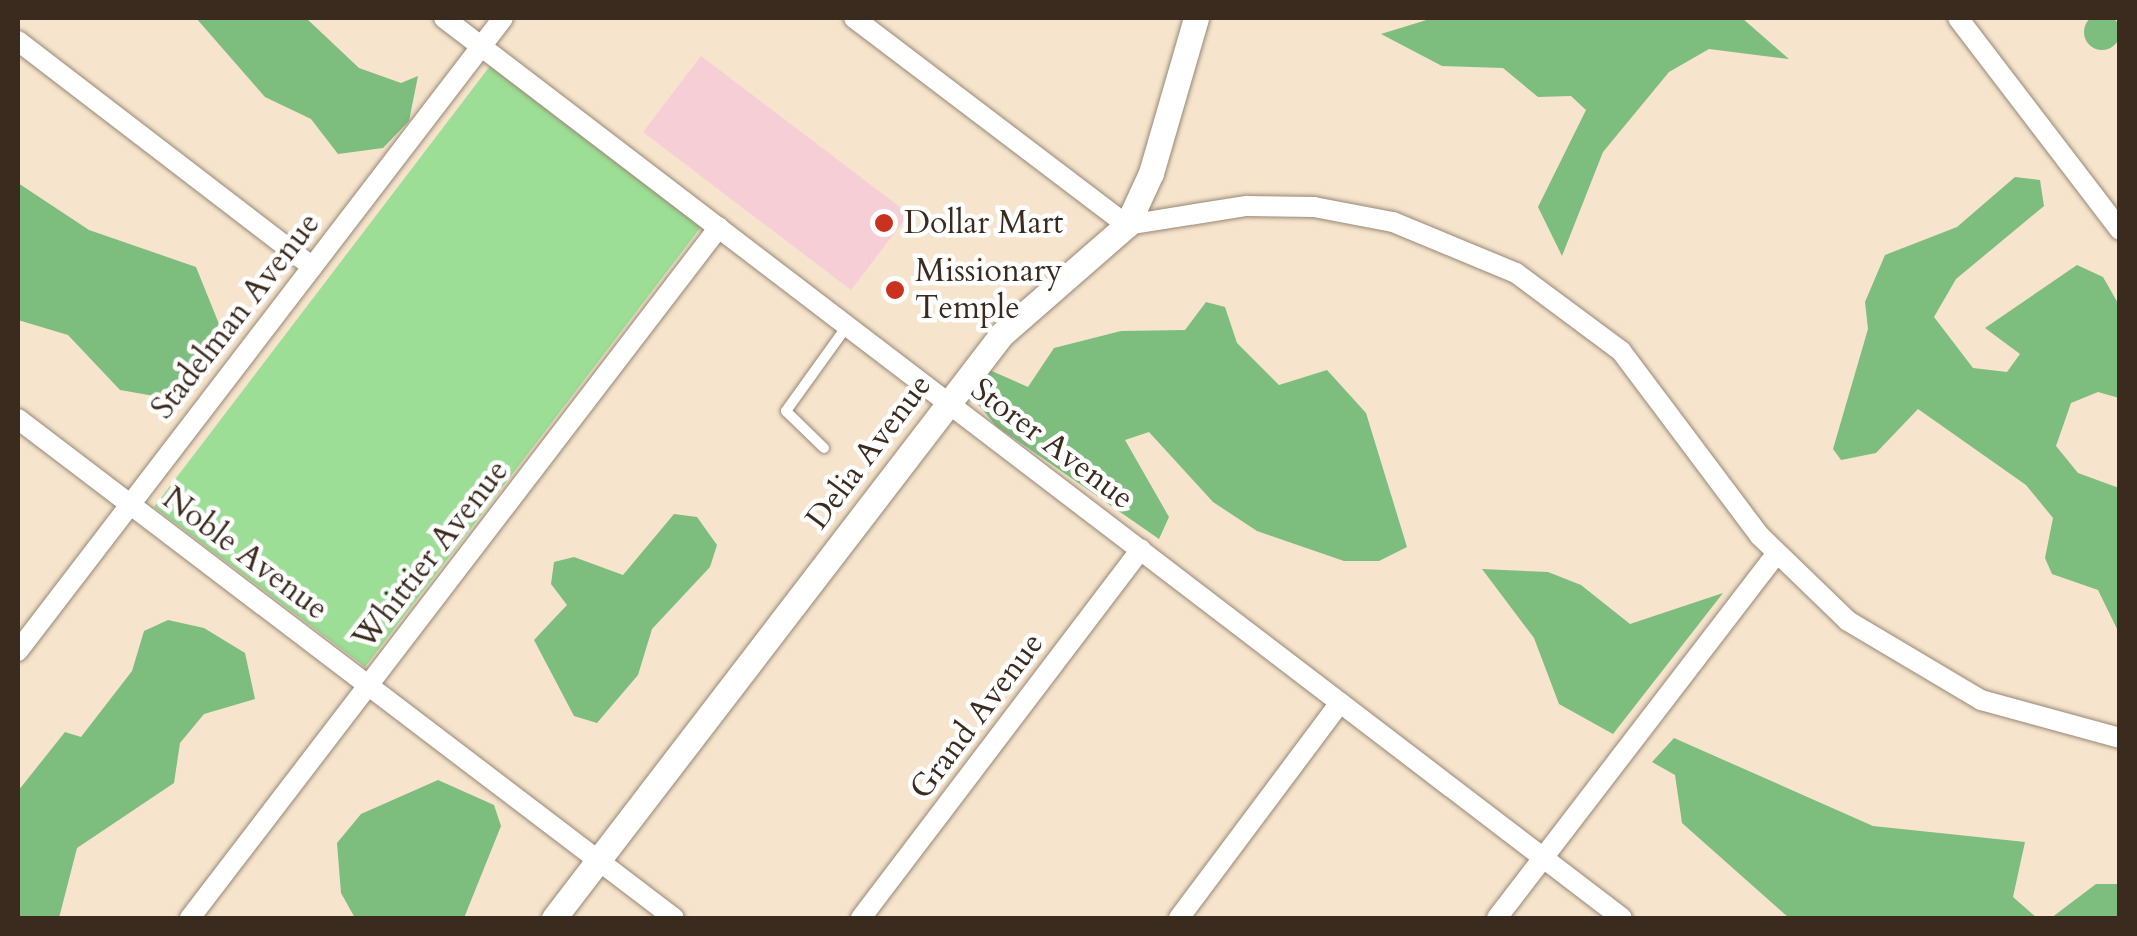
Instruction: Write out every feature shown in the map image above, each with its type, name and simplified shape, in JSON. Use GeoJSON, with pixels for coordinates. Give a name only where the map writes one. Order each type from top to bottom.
{"type":"FeatureCollection","features":[{"type":"Feature","properties":{"kind":"street","name":"Storer Avenue"},"geometry":{"type":"LineString","coordinates":[[444,18],[1622,918]]}},
{"type":"Feature","properties":{"kind":"street","name":"Stadelman Avenue"},"geometry":{"type":"LineString","coordinates":[[18,651],[502,18]]}},
{"type":"Feature","properties":{"kind":"street"},"geometry":{"type":"LineString","coordinates":[[854,18],[1126,225],[1246,206],[1314,207],[1393,222],[1493,260],[1621,351],[1776,554],[1848,621],[1939,680],[2029,716],[2120,738]]}},
{"type":"Feature","properties":{"kind":"street","name":"Delia Avenue"},"geometry":{"type":"LineString","coordinates":[[554,918],[948,402],[1030,302],[1126,225],[1151,173],[1196,18]]}},
{"type":"Feature","properties":{"kind":"street"},"geometry":{"type":"LineString","coordinates":[[1958,18],[2120,230]]}},
{"type":"Feature","properties":{"kind":"street"},"geometry":{"type":"LineString","coordinates":[[18,41],[312,267]]}},
{"type":"Feature","properties":{"kind":"street","name":"Whittier Avenue"},"geometry":{"type":"LineString","coordinates":[[190,918],[720,227]]}},
{"type":"Feature","properties":{"kind":"street","name":"Noble Avenue"},"geometry":{"type":"LineString","coordinates":[[18,419],[674,918]]}},
{"type":"Feature","properties":{"kind":"street","name":"Grand Avenue"},"geometry":{"type":"LineString","coordinates":[[862,918],[1141,550]]}},
{"type":"Feature","properties":{"kind":"street"},"geometry":{"type":"LineString","coordinates":[[1497,918],[1776,554]]}},
{"type":"Feature","properties":{"kind":"street"},"geometry":{"type":"LineString","coordinates":[[1179,918],[1340,703]]}},
{"type":"Feature","properties":{"kind":"lane"},"geometry":{"type":"LineString","coordinates":[[824,448],[786,411],[848,326]]}},
{"type":"Feature","properties":{"kind":"shaded area"},"geometry":{"type":"Polygon","coordinates":[[[701,56],[909,214],[851,290],[643,132],[701,56]]]}},
{"type":"Feature","properties":{"kind":"green space"},"geometry":{"type":"Polygon","coordinates":[[[2102,14],[2115,19],[2120,32],[2115,45],[2102,50],[2089,45],[2084,32],[2089,19],[2102,14]]]}},
{"type":"Feature","properties":{"kind":"green space"},"geometry":{"type":"Polygon","coordinates":[[[196,18],[306,18],[359,68],[401,83],[418,76],[409,121],[383,148],[338,154],[311,119],[265,97],[196,18]]]}},
{"type":"Feature","properties":{"kind":"green space"},"geometry":{"type":"Polygon","coordinates":[[[1433,18],[1742,18],[1789,59],[1709,49],[1669,72],[1603,152],[1562,256],[1538,207],[1586,110],[1571,96],[1538,97],[1503,68],[1442,66],[1381,34],[1433,18]]]}},
{"type":"Feature","properties":{"kind":"green space"},"geometry":{"type":"Polygon","coordinates":[[[490,66],[701,227],[365,667],[154,507],[490,66]]]}},
{"type":"Feature","properties":{"kind":"green space"},"geometry":{"type":"Polygon","coordinates":[[[2015,177],[2040,180],[2044,206],[1956,279],[1934,317],[1973,368],[2007,372],[2020,354],[1985,328],[2077,265],[2103,277],[2119,305],[2119,398],[2098,392],[2071,403],[2056,446],[2078,473],[2119,488],[2119,633],[2098,590],[2052,574],[2045,558],[2053,518],[2026,485],[1918,409],[1876,453],[1841,460],[1833,449],[1868,329],[1865,302],[1885,255],[1957,227],[2015,177]]]}},
{"type":"Feature","properties":{"kind":"green space"},"geometry":{"type":"Polygon","coordinates":[[[18,183],[89,230],[196,267],[219,324],[166,398],[120,390],[68,335],[18,320],[18,183]]]}},
{"type":"Feature","properties":{"kind":"green space"},"geometry":{"type":"Polygon","coordinates":[[[1206,302],[1225,307],[1237,343],[1279,385],[1327,370],[1366,413],[1407,547],[1379,561],[1344,561],[1257,531],[1213,502],[1149,432],[1125,440],[1169,517],[1159,539],[996,426],[972,397],[985,368],[1028,387],[1054,348],[1121,331],[1185,330],[1206,302]]]}},
{"type":"Feature","properties":{"kind":"green space"},"geometry":{"type":"Polygon","coordinates":[[[674,514],[697,517],[717,545],[710,567],[652,629],[638,675],[597,723],[574,716],[534,640],[567,605],[551,584],[554,562],[574,557],[623,575],[674,514]]]}},
{"type":"Feature","properties":{"kind":"green space"},"geometry":{"type":"Polygon","coordinates":[[[1482,569],[1548,572],[1581,585],[1630,624],[1723,593],[1613,734],[1559,704],[1534,638],[1482,569]]]}},
{"type":"Feature","properties":{"kind":"green space"},"geometry":{"type":"Polygon","coordinates":[[[168,620],[204,628],[245,653],[255,699],[204,714],[180,743],[174,783],[77,848],[59,918],[18,918],[18,791],[65,732],[81,737],[132,671],[144,631],[168,620]]]}},
{"type":"Feature","properties":{"kind":"green space"},"geometry":{"type":"Polygon","coordinates":[[[1674,738],[1873,826],[2025,842],[2013,897],[2037,918],[1789,918],[1682,823],[1675,775],[1652,762],[1674,738]]]}},
{"type":"Feature","properties":{"kind":"green space"},"geometry":{"type":"Polygon","coordinates":[[[438,780],[494,805],[501,826],[464,918],[355,918],[341,893],[337,843],[361,814],[438,780]]]}},
{"type":"Feature","properties":{"kind":"green space"},"geometry":{"type":"Polygon","coordinates":[[[2096,884],[2119,884],[2119,918],[2051,918],[2096,884]]]}},
{"type":"Feature","properties":{"kind":"place","name":"Dollar Mart"},"geometry":{"type":"Point","coordinates":[884,223]}},
{"type":"Feature","properties":{"kind":"place","name":"Missionary Temple"},"geometry":{"type":"Point","coordinates":[895,290]}}]}
